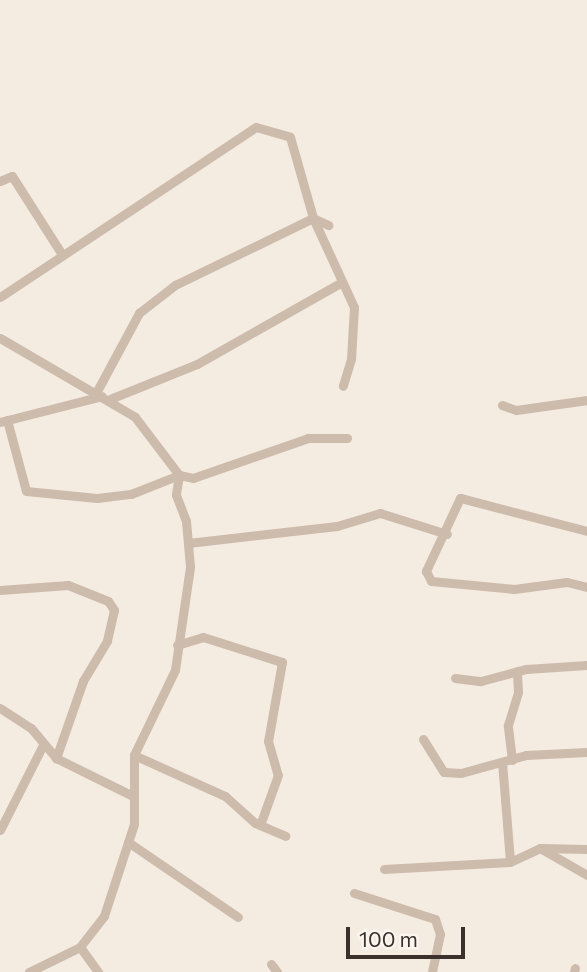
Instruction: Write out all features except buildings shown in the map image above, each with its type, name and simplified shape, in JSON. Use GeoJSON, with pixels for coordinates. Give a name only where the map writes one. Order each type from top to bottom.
{"type":"FeatureCollection","features":[{"type":"Feature","properties":{"kind":"street"},"geometry":{"type":"LineString","coordinates":[[0,297],[61,253],[257,127],[290,137],[313,218],[354,307],[351,359],[343,386]]}},
{"type":"Feature","properties":{"kind":"street"},"geometry":{"type":"LineString","coordinates":[[0,181],[12,176],[61,253]]}},
{"type":"Feature","properties":{"kind":"street"},"geometry":{"type":"LineString","coordinates":[[313,218],[328,225]]}},
{"type":"Feature","properties":{"kind":"street"},"geometry":{"type":"LineString","coordinates":[[103,395],[139,313],[175,285],[313,218]]}},
{"type":"Feature","properties":{"kind":"street"},"geometry":{"type":"LineString","coordinates":[[341,283],[197,364],[103,395],[4,421],[26,491],[104,499],[179,475],[193,478],[307,438],[347,438]]}},
{"type":"Feature","properties":{"kind":"street"},"geometry":{"type":"LineString","coordinates":[[0,338],[103,395],[135,417],[179,475],[176,495],[188,543],[190,567],[170,687],[134,755],[134,796],[128,842],[104,916],[80,947],[29,972]]}},
{"type":"Feature","properties":{"kind":"street"},"geometry":{"type":"LineString","coordinates":[[502,405],[516,410],[587,400]]}},
{"type":"Feature","properties":{"kind":"street"},"geometry":{"type":"LineString","coordinates":[[587,531],[469,496],[456,501],[447,534],[426,571],[431,581],[514,589],[567,582],[587,587]]}},
{"type":"Feature","properties":{"kind":"street"},"geometry":{"type":"LineString","coordinates":[[188,543],[337,526],[380,513],[447,534]]}},
{"type":"Feature","properties":{"kind":"street"},"geometry":{"type":"LineString","coordinates":[[0,590],[68,585],[108,601],[114,610],[107,640],[83,681],[56,758]]}},
{"type":"Feature","properties":{"kind":"street"},"geometry":{"type":"LineString","coordinates":[[177,645],[203,637],[234,651],[271,655],[282,662],[268,741],[278,775],[260,825]]}},
{"type":"Feature","properties":{"kind":"street"},"geometry":{"type":"LineString","coordinates":[[456,678],[481,681],[517,671],[587,665]]}},
{"type":"Feature","properties":{"kind":"street"},"geometry":{"type":"LineString","coordinates":[[510,862],[508,726],[519,692],[517,671]]}},
{"type":"Feature","properties":{"kind":"street"},"geometry":{"type":"LineString","coordinates":[[0,708],[25,723],[56,758],[134,796]]}},
{"type":"Feature","properties":{"kind":"street"},"geometry":{"type":"LineString","coordinates":[[423,739],[444,772],[507,761],[587,752]]}},
{"type":"Feature","properties":{"kind":"street"},"geometry":{"type":"LineString","coordinates":[[0,830],[43,746]]}},
{"type":"Feature","properties":{"kind":"street"},"geometry":{"type":"LineString","coordinates":[[134,755],[225,796],[260,825],[285,835]]}},
{"type":"Feature","properties":{"kind":"street"},"geometry":{"type":"LineString","coordinates":[[128,842],[239,917]]}},
{"type":"Feature","properties":{"kind":"street"},"geometry":{"type":"LineString","coordinates":[[540,848],[587,875]]}},
{"type":"Feature","properties":{"kind":"street"},"geometry":{"type":"LineString","coordinates":[[384,869],[510,862],[540,848],[587,849]]}},
{"type":"Feature","properties":{"kind":"street"},"geometry":{"type":"LineString","coordinates":[[354,893],[435,919],[440,934],[432,972]]}},
{"type":"Feature","properties":{"kind":"street"},"geometry":{"type":"LineString","coordinates":[[80,947],[98,972]]}}]}
